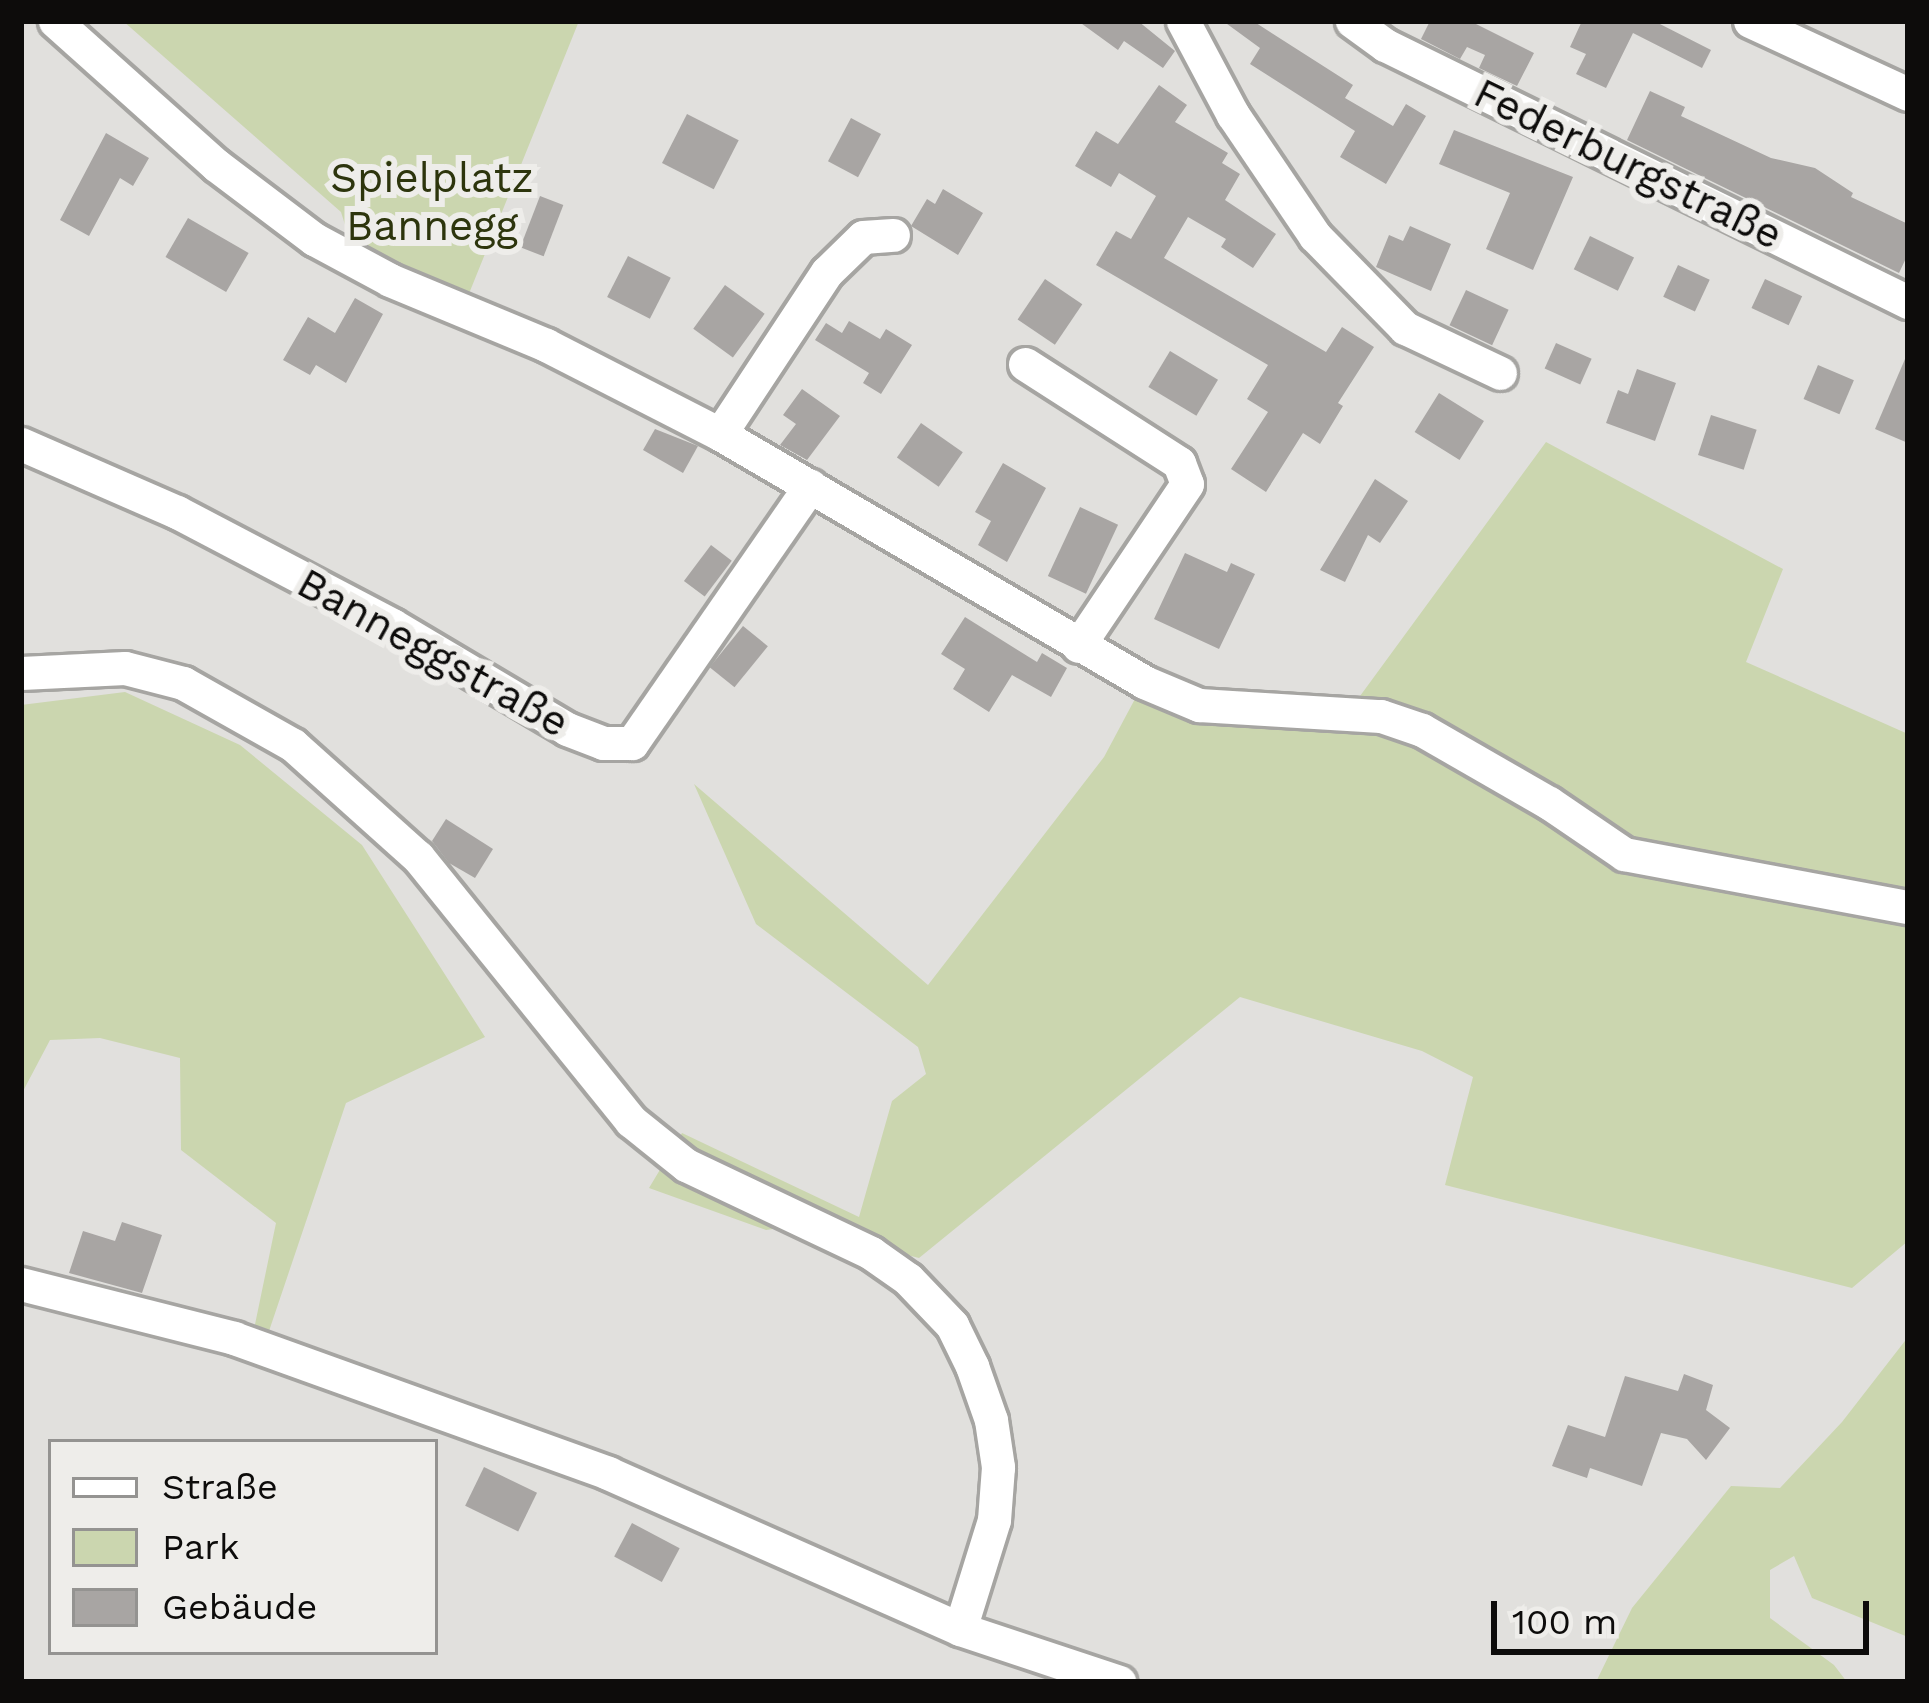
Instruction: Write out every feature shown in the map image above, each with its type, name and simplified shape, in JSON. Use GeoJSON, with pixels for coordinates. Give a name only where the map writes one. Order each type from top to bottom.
{"type":"FeatureCollection","features":[{"type":"Feature","properties":{"kind":"street"},"geometry":{"type":"LineString","coordinates":[[55,21],[216,165],[314,239],[390,280],[546,345],[720,434],[1078,646],[1199,705],[1381,716],[1422,730],[1624,854],[1908,907]]}},
{"type":"Feature","properties":{"kind":"street"},"geometry":{"type":"LineString","coordinates":[[1183,21],[1233,115],[1316,236],[1405,328],[1499,373]]}},
{"type":"Feature","properties":{"kind":"street","name":"Federburgstraße"},"geometry":{"type":"LineString","coordinates":[[1352,21],[1385,45],[1908,302]]}},
{"type":"Feature","properties":{"kind":"street"},"geometry":{"type":"LineString","coordinates":[[1750,21],[1908,94]]}},
{"type":"Feature","properties":{"kind":"street"},"geometry":{"type":"LineString","coordinates":[[720,434],[826,272],[863,237],[893,235]]}},
{"type":"Feature","properties":{"kind":"street"},"geometry":{"type":"LineString","coordinates":[[1025,364],[1179,463],[1187,484],[1078,646]]}},
{"type":"Feature","properties":{"kind":"street","name":"Banneggstraße"},"geometry":{"type":"LineString","coordinates":[[21,444],[177,512],[392,625],[567,729],[603,743],[632,743],[810,486]]}},
{"type":"Feature","properties":{"kind":"street"},"geometry":{"type":"LineString","coordinates":[[21,673],[125,668],[183,683],[292,745],[418,857],[631,1121],[686,1165],[871,1253],[908,1279],[952,1325],[972,1366],[991,1420],[998,1467],[994,1520],[959,1629]]}},
{"type":"Feature","properties":{"kind":"street"},"geometry":{"type":"LineString","coordinates":[[21,1284],[234,1338],[608,1473],[959,1629],[1119,1682]]}},
{"type":"Feature","properties":{"kind":"green space","name":"Spielplatz Bannegg"},"geometry":{"type":"Polygon","coordinates":[[[123,21],[579,21],[466,301],[351,244],[341,212],[123,21]]]}},
{"type":"Feature","properties":{"kind":"green space"},"geometry":{"type":"Polygon","coordinates":[[[1546,442],[1783,569],[1746,662],[1908,734],[1908,1241],[1852,1288],[1445,1185],[1473,1077],[1422,1051],[1240,997],[919,1258],[794,1226],[766,1230],[649,1188],[682,1133],[859,1217],[892,1101],[926,1074],[918,1047],[756,924],[694,784],[928,985],[1104,757],[1144,682],[1352,707],[1546,442]]]}},
{"type":"Feature","properties":{"kind":"green space"},"geometry":{"type":"Polygon","coordinates":[[[125,692],[240,745],[362,845],[485,1037],[346,1103],[268,1334],[253,1334],[276,1223],[181,1150],[180,1058],[100,1038],[50,1040],[21,1095],[21,705],[125,692]]]}},
{"type":"Feature","properties":{"kind":"green space"},"geometry":{"type":"Polygon","coordinates":[[[1908,1337],[1908,1637],[1812,1598],[1794,1556],[1770,1570],[1770,1618],[1834,1665],[1847,1682],[1596,1682],[1632,1608],[1731,1486],[1780,1488],[1842,1422],[1908,1337]]]}},
{"type":"Feature","properties":{"kind":"building"},"geometry":{"type":"Polygon","coordinates":[[[1078,21],[1138,21],[1175,51],[1163,68],[1124,41],[1118,50],[1078,21]]]}},
{"type":"Feature","properties":{"kind":"building"},"geometry":{"type":"Polygon","coordinates":[[[1223,21],[1253,21],[1353,85],[1345,98],[1393,126],[1406,104],[1426,116],[1386,184],[1340,157],[1355,131],[1250,64],[1260,48],[1223,21]]]}},
{"type":"Feature","properties":{"kind":"building"},"geometry":{"type":"Polygon","coordinates":[[[1430,21],[1470,21],[1534,53],[1517,86],[1479,68],[1485,55],[1467,47],[1460,59],[1421,39],[1430,21]]]}},
{"type":"Feature","properties":{"kind":"building"},"geometry":{"type":"Polygon","coordinates":[[[1582,21],[1654,21],[1711,50],[1702,68],[1633,33],[1606,88],[1576,74],[1586,54],[1570,47],[1582,21]]]}},
{"type":"Feature","properties":{"kind":"building"},"geometry":{"type":"Polygon","coordinates":[[[1159,85],[1187,105],[1175,122],[1228,153],[1222,163],[1240,174],[1225,200],[1276,234],[1253,268],[1221,247],[1226,239],[1188,217],[1164,258],[1326,352],[1342,327],[1374,347],[1338,403],[1343,406],[1320,444],[1303,433],[1266,492],[1231,469],[1268,412],[1247,399],[1268,365],[1096,265],[1116,231],[1131,239],[1156,196],[1119,173],[1111,187],[1075,166],[1096,131],[1118,144],[1159,85]]]}},
{"type":"Feature","properties":{"kind":"building"},"geometry":{"type":"Polygon","coordinates":[[[1650,91],[1685,107],[1681,116],[1771,158],[1815,168],[1853,193],[1851,197],[1908,224],[1908,254],[1899,273],[1627,140],[1650,91]]]}},
{"type":"Feature","properties":{"kind":"building"},"geometry":{"type":"Polygon","coordinates":[[[687,114],[739,140],[714,189],[662,163],[687,114]]]}},
{"type":"Feature","properties":{"kind":"building"},"geometry":{"type":"Polygon","coordinates":[[[851,118],[881,134],[858,177],[828,161],[851,118]]]}},
{"type":"Feature","properties":{"kind":"building"},"geometry":{"type":"Polygon","coordinates":[[[1454,130],[1573,177],[1533,270],[1486,249],[1510,193],[1439,164],[1454,130]]]}},
{"type":"Feature","properties":{"kind":"building"},"geometry":{"type":"Polygon","coordinates":[[[106,133],[149,158],[133,186],[120,178],[89,236],[60,220],[106,133]]]}},
{"type":"Feature","properties":{"kind":"building"},"geometry":{"type":"Polygon","coordinates":[[[943,189],[983,213],[958,255],[911,226],[927,199],[935,204],[943,189]]]}},
{"type":"Feature","properties":{"kind":"building"},"geometry":{"type":"Polygon","coordinates":[[[540,196],[563,205],[544,256],[520,247],[540,196]]]}},
{"type":"Feature","properties":{"kind":"building"},"geometry":{"type":"Polygon","coordinates":[[[188,218],[249,253],[226,292],[166,257],[188,218]]]}},
{"type":"Feature","properties":{"kind":"building"},"geometry":{"type":"Polygon","coordinates":[[[1410,226],[1451,244],[1431,291],[1376,267],[1389,235],[1403,241],[1410,226]]]}},
{"type":"Feature","properties":{"kind":"building"},"geometry":{"type":"Polygon","coordinates":[[[1590,236],[1634,257],[1618,291],[1574,269],[1590,236]]]}},
{"type":"Feature","properties":{"kind":"building"},"geometry":{"type":"Polygon","coordinates":[[[628,256],[671,278],[650,319],[607,297],[628,256]]]}},
{"type":"Feature","properties":{"kind":"building"},"geometry":{"type":"Polygon","coordinates":[[[1678,265],[1710,280],[1695,312],[1663,297],[1678,265]]]}},
{"type":"Feature","properties":{"kind":"building"},"geometry":{"type":"Polygon","coordinates":[[[1045,279],[1082,304],[1055,345],[1018,320],[1045,279]]]}},
{"type":"Feature","properties":{"kind":"building"},"geometry":{"type":"Polygon","coordinates":[[[1765,279],[1802,296],[1789,325],[1751,308],[1765,279]]]}},
{"type":"Feature","properties":{"kind":"building"},"geometry":{"type":"Polygon","coordinates":[[[725,285],[765,314],[733,357],[693,329],[725,285]]]}},
{"type":"Feature","properties":{"kind":"building"},"geometry":{"type":"Polygon","coordinates":[[[1466,290],[1509,310],[1492,345],[1450,325],[1466,290]]]}},
{"type":"Feature","properties":{"kind":"building"},"geometry":{"type":"Polygon","coordinates":[[[355,298],[383,314],[346,383],[316,365],[310,375],[283,360],[308,317],[335,333],[355,298]]]}},
{"type":"Feature","properties":{"kind":"building"},"geometry":{"type":"Polygon","coordinates":[[[849,321],[880,339],[886,329],[912,345],[881,394],[863,383],[869,373],[815,340],[826,323],[842,333],[849,321]]]}},
{"type":"Feature","properties":{"kind":"building"},"geometry":{"type":"Polygon","coordinates":[[[1556,343],[1592,359],[1580,384],[1545,369],[1556,343]]]}},
{"type":"Feature","properties":{"kind":"building"},"geometry":{"type":"Polygon","coordinates":[[[1170,351],[1218,380],[1196,416],[1148,387],[1170,351]]]}},
{"type":"Feature","properties":{"kind":"building"},"geometry":{"type":"Polygon","coordinates":[[[1908,352],[1908,443],[1875,429],[1908,352]]]}},
{"type":"Feature","properties":{"kind":"building"},"geometry":{"type":"Polygon","coordinates":[[[1818,365],[1854,380],[1839,414],[1804,399],[1818,365]]]}},
{"type":"Feature","properties":{"kind":"building"},"geometry":{"type":"Polygon","coordinates":[[[1637,369],[1676,383],[1655,441],[1606,423],[1618,390],[1628,394],[1637,369]]]}},
{"type":"Feature","properties":{"kind":"building"},"geometry":{"type":"Polygon","coordinates":[[[802,389],[840,416],[807,460],[780,445],[796,424],[783,415],[802,389]]]}},
{"type":"Feature","properties":{"kind":"building"},"geometry":{"type":"Polygon","coordinates":[[[1439,393],[1484,421],[1460,460],[1415,432],[1439,393]]]}},
{"type":"Feature","properties":{"kind":"building"},"geometry":{"type":"Polygon","coordinates":[[[1711,415],[1757,430],[1744,470],[1698,455],[1711,415]]]}},
{"type":"Feature","properties":{"kind":"building"},"geometry":{"type":"Polygon","coordinates":[[[921,423],[963,452],[939,487],[897,457],[921,423]]]}},
{"type":"Feature","properties":{"kind":"building"},"geometry":{"type":"Polygon","coordinates":[[[655,429],[698,446],[683,473],[643,450],[655,429]]]}},
{"type":"Feature","properties":{"kind":"building"},"geometry":{"type":"Polygon","coordinates":[[[1003,463],[1046,488],[1007,562],[978,545],[991,521],[975,512],[1003,463]]]}},
{"type":"Feature","properties":{"kind":"building"},"geometry":{"type":"Polygon","coordinates":[[[1375,479],[1408,501],[1380,543],[1368,535],[1345,582],[1320,570],[1375,479]]]}},
{"type":"Feature","properties":{"kind":"building"},"geometry":{"type":"Polygon","coordinates":[[[1080,507],[1118,525],[1086,594],[1048,576],[1080,507]]]}},
{"type":"Feature","properties":{"kind":"building"},"geometry":{"type":"Polygon","coordinates":[[[711,545],[732,561],[705,597],[684,581],[711,545]]]}},
{"type":"Feature","properties":{"kind":"building"},"geometry":{"type":"Polygon","coordinates":[[[1185,553],[1227,572],[1231,563],[1255,574],[1219,649],[1154,619],[1185,553]]]}},
{"type":"Feature","properties":{"kind":"building"},"geometry":{"type":"Polygon","coordinates":[[[965,617],[1037,662],[1042,653],[1067,668],[1051,697],[1012,675],[989,712],[953,689],[965,669],[941,654],[965,617]]]}},
{"type":"Feature","properties":{"kind":"building"},"geometry":{"type":"Polygon","coordinates":[[[743,626],[768,646],[735,687],[710,667],[743,626]]]}},
{"type":"Feature","properties":{"kind":"building"},"geometry":{"type":"Polygon","coordinates":[[[446,819],[493,849],[475,878],[449,863],[432,841],[446,819]]]}},
{"type":"Feature","properties":{"kind":"building"},"geometry":{"type":"Polygon","coordinates":[[[122,1222],[162,1235],[142,1293],[69,1273],[83,1231],[115,1241],[122,1222]]]}},
{"type":"Feature","properties":{"kind":"building"},"geometry":{"type":"Polygon","coordinates":[[[1684,1374],[1713,1385],[1706,1410],[1730,1428],[1706,1460],[1687,1439],[1661,1433],[1642,1486],[1590,1468],[1587,1478],[1552,1466],[1568,1425],[1605,1437],[1625,1376],[1678,1391],[1684,1374]]]}},
{"type":"Feature","properties":{"kind":"building"},"geometry":{"type":"Polygon","coordinates":[[[484,1467],[537,1493],[518,1532],[465,1506],[484,1467]]]}},
{"type":"Feature","properties":{"kind":"building"},"geometry":{"type":"Polygon","coordinates":[[[632,1523],[680,1548],[662,1582],[614,1557],[632,1523]]]}}]}
